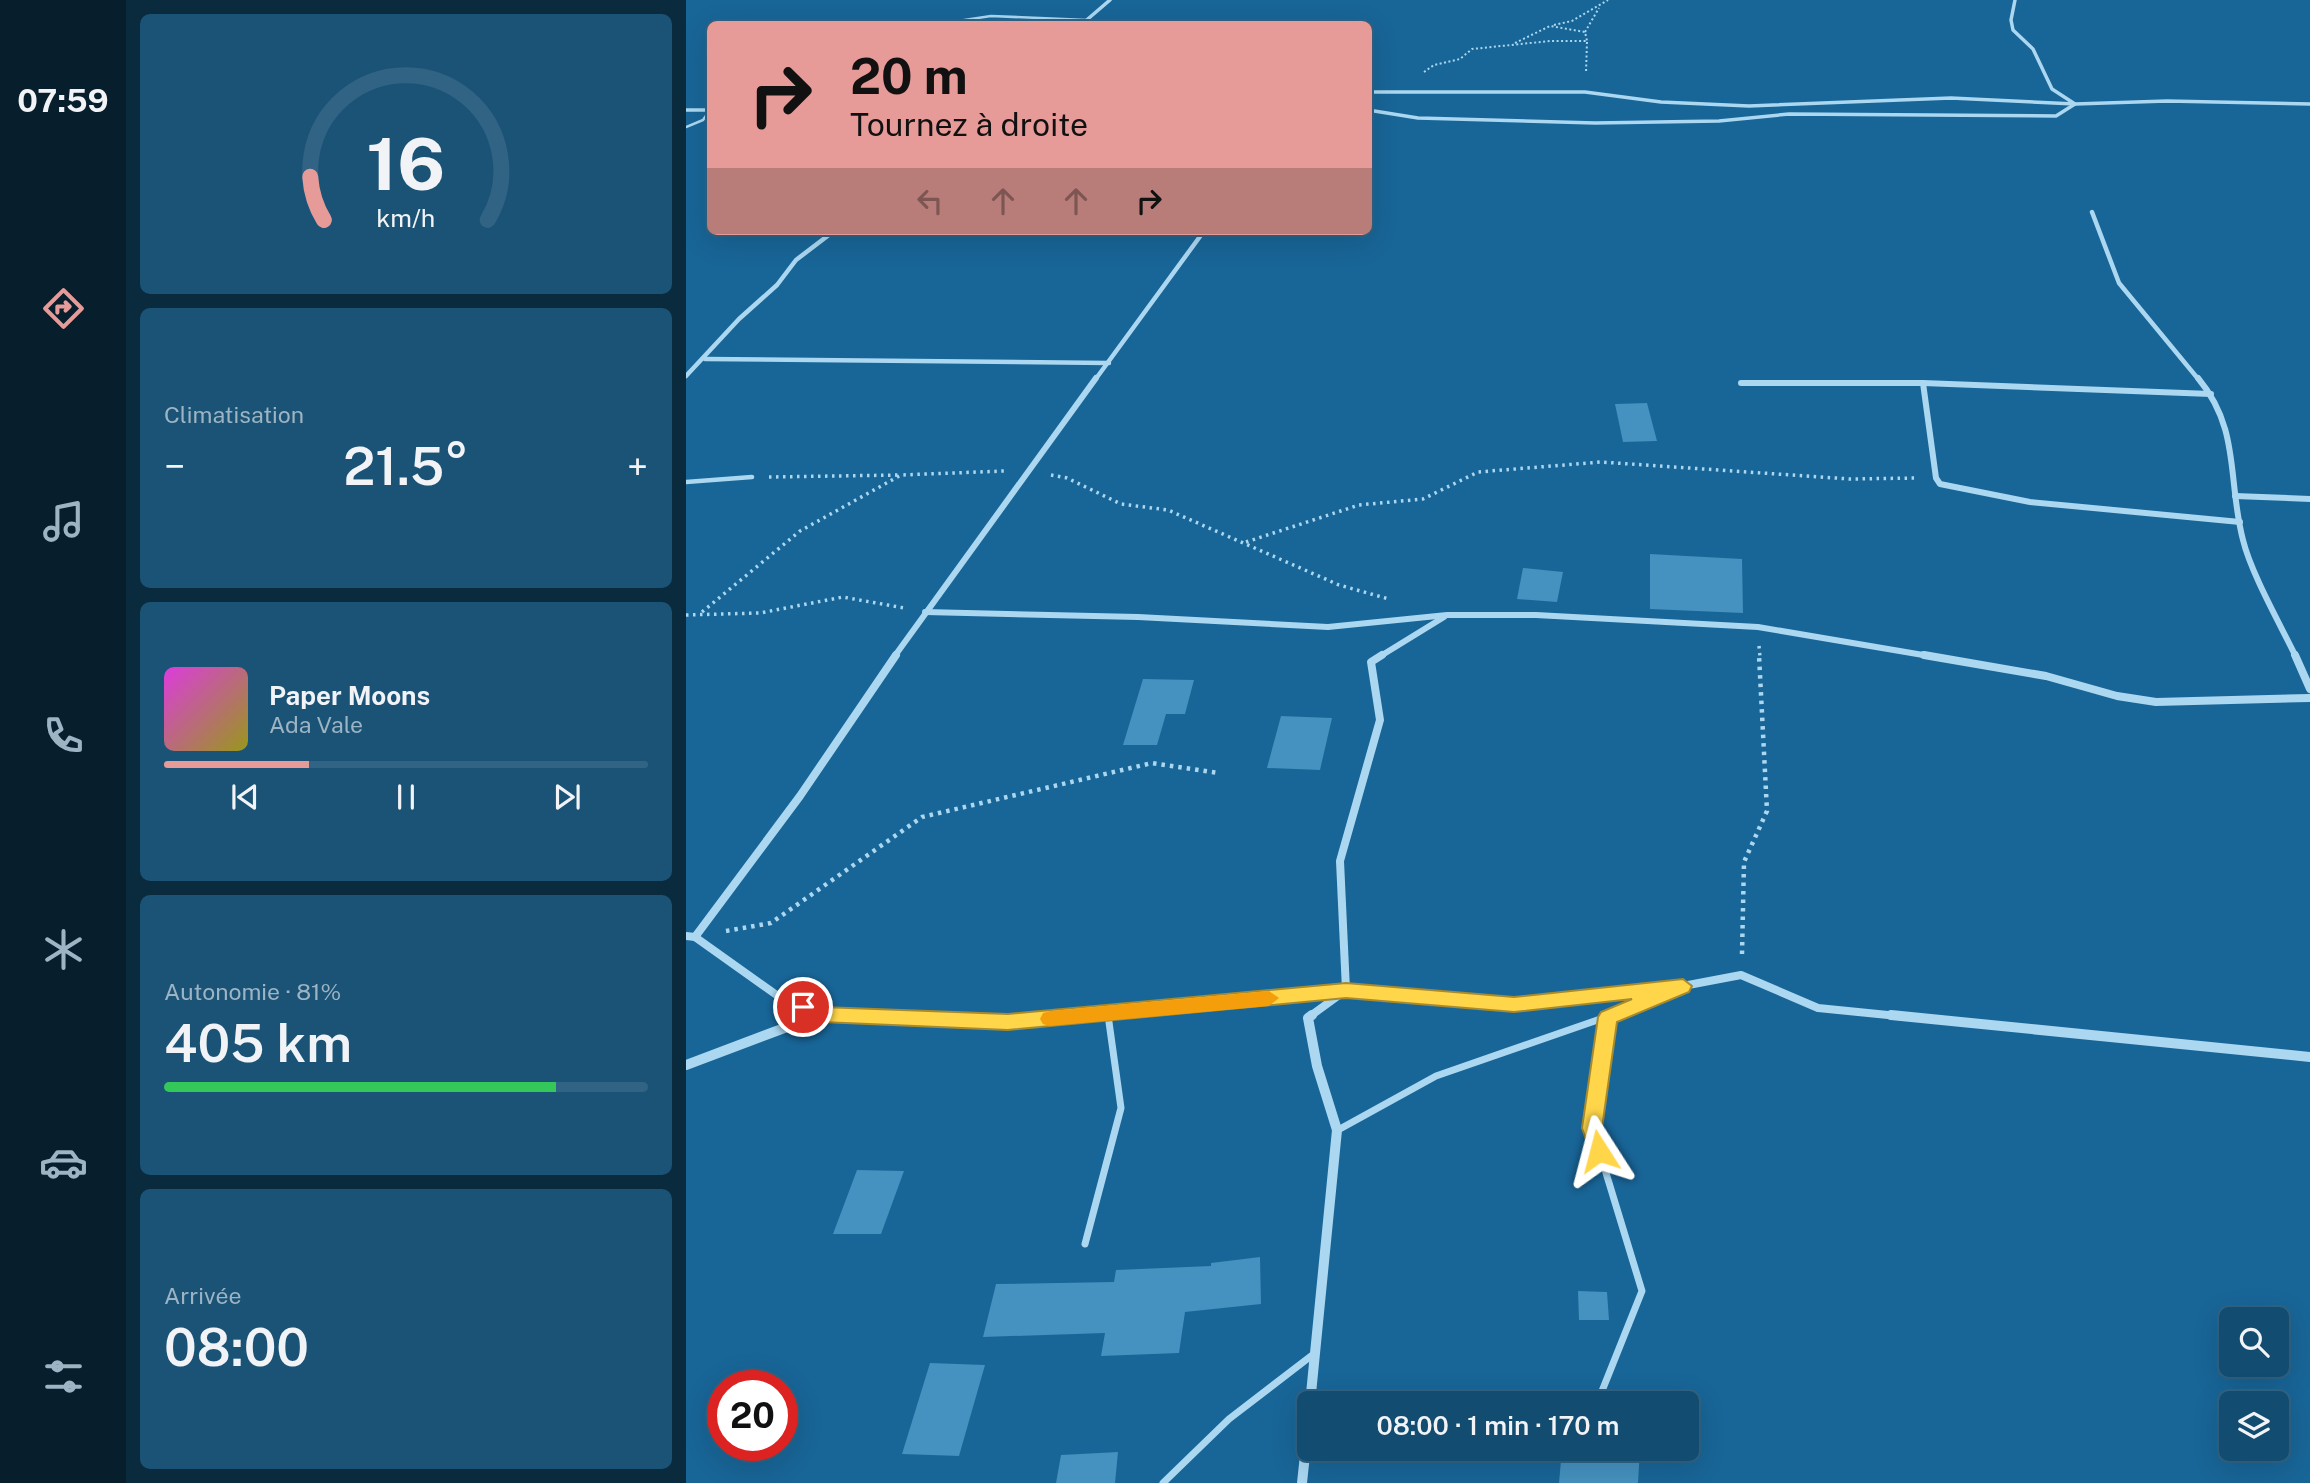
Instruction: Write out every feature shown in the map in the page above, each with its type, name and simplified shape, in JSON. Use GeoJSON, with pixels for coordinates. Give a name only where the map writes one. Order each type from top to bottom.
{"type":"FeatureCollection","features":[{"type":"Feature","properties":{"kind":"street"},"geometry":{"type":"LineString","coordinates":[[1087,20],[1110,0]]}},
{"type":"Feature","properties":{"kind":"street"},"geometry":{"type":"LineString","coordinates":[[2015,0],[2011,20],[2013,30],[2032,49],[2052,89],[2075,104]]}},
{"type":"Feature","properties":{"kind":"street"},"geometry":{"type":"LineString","coordinates":[[1372,92],[1585,92],[1661,102],[1749,106],[1951,98],[2075,104],[2167,101],[2310,104]]}},
{"type":"Feature","properties":{"kind":"street"},"geometry":{"type":"LineString","coordinates":[[1372,111],[1418,118],[1595,123],[1719,121],[1789,114],[2056,116],[2075,104]]}},
{"type":"Feature","properties":{"kind":"street"},"geometry":{"type":"LineString","coordinates":[[1749,106],[1789,114]]}},
{"type":"Feature","properties":{"kind":"street"},"geometry":{"type":"LineString","coordinates":[[686,110],[707,110]]}},
{"type":"Feature","properties":{"kind":"street"},"geometry":{"type":"LineString","coordinates":[[2092,212],[2119,283],[2211,394],[2226,424],[2243,541],[2310,690]]}},
{"type":"Feature","properties":{"kind":"street"},"geometry":{"type":"LineString","coordinates":[[686,376],[705,359],[739,319],[777,285],[796,260],[829,235]]}},
{"type":"Feature","properties":{"kind":"street"},"geometry":{"type":"LineString","coordinates":[[1201,235],[1110,363],[925,612],[800,796],[691,936],[785,1001],[822,1014],[1008,1022],[1346,990],[1514,1005],[1683,986],[1741,975],[1818,1008],[2310,1057]]}},
{"type":"Feature","properties":{"kind":"street"},"geometry":{"type":"LineString","coordinates":[[705,359],[1110,363]]}},
{"type":"Feature","properties":{"kind":"street"},"geometry":{"type":"LineString","coordinates":[[1741,383],[1923,383],[2211,394]]}},
{"type":"Feature","properties":{"kind":"street"},"geometry":{"type":"LineString","coordinates":[[1923,383],[1936,478],[1940,484],[2030,502],[2240,522]]}},
{"type":"Feature","properties":{"kind":"street"},"geometry":{"type":"LineString","coordinates":[[2235,496],[2310,499]]}},
{"type":"Feature","properties":{"kind":"street"},"geometry":{"type":"LineString","coordinates":[[925,612],[1138,617],[1328,627],[1447,615],[1536,614],[1758,627],[2046,676],[2117,696],[2156,702],[2310,698]]}},
{"type":"Feature","properties":{"kind":"street"},"geometry":{"type":"LineString","coordinates":[[1346,990],[1340,861],[1380,720],[1371,662],[1447,615]]}},
{"type":"Feature","properties":{"kind":"street"},"geometry":{"type":"LineString","coordinates":[[1312,1391],[1337,1130],[1317,1066],[1308,1018],[1346,990]]}},
{"type":"Feature","properties":{"kind":"street"},"geometry":{"type":"LineString","coordinates":[[686,1065],[822,1014]]}},
{"type":"Feature","properties":{"kind":"street"},"geometry":{"type":"LineString","coordinates":[[1302,1483],[1304,1461]]}},
{"type":"Feature","properties":{"kind":"lane"},"geometry":{"type":"LineString","coordinates":[[954,21],[1087,20]]}},
{"type":"Feature","properties":{"kind":"lane"},"geometry":{"type":"LineString","coordinates":[[686,127],[703,120],[707,114]]}},
{"type":"Feature","properties":{"kind":"lane"},"geometry":{"type":"LineString","coordinates":[[686,482],[752,477]]}},
{"type":"Feature","properties":{"kind":"lane"},"geometry":{"type":"LineString","coordinates":[[1337,1130],[1436,1076],[1608,1017],[1683,986]]}},
{"type":"Feature","properties":{"kind":"lane"},"geometry":{"type":"LineString","coordinates":[[1085,1244],[1121,1108],[1108,1014]]}},
{"type":"Feature","properties":{"kind":"lane"},"geometry":{"type":"LineString","coordinates":[[1602,1391],[1642,1291],[1592,1128],[1608,1017]]}},
{"type":"Feature","properties":{"kind":"lane"},"geometry":{"type":"LineString","coordinates":[[1163,1483],[1228,1419],[1316,1352]]}},
{"type":"Feature","properties":{"kind":"path"},"geometry":{"type":"LineString","coordinates":[[1511,45],[1541,27],[1572,21],[1608,0]]}},
{"type":"Feature","properties":{"kind":"path"},"geometry":{"type":"LineString","coordinates":[[1585,92],[1586,32],[1599,7]]}},
{"type":"Feature","properties":{"kind":"path"},"geometry":{"type":"LineString","coordinates":[[1550,26],[1586,32]]}},
{"type":"Feature","properties":{"kind":"path"},"geometry":{"type":"LineString","coordinates":[[1385,93],[1399,81],[1416,77],[1434,65],[1460,59],[1472,49],[1587,41]]}},
{"type":"Feature","properties":{"kind":"path"},"geometry":{"type":"LineString","coordinates":[[1245,542],[1359,505],[1423,499],[1478,472],[1601,462],[1850,480],[1936,478]]}},
{"type":"Feature","properties":{"kind":"path"},"geometry":{"type":"LineString","coordinates":[[752,477],[1030,470],[1068,478],[1121,504],[1168,510],[1339,585],[1393,600]]}},
{"type":"Feature","properties":{"kind":"path"},"geometry":{"type":"LineString","coordinates":[[702,612],[800,531],[901,475]]}},
{"type":"Feature","properties":{"kind":"path"},"geometry":{"type":"LineString","coordinates":[[686,615],[702,612],[760,613],[843,597],[925,612]]}},
{"type":"Feature","properties":{"kind":"path"},"geometry":{"type":"LineString","coordinates":[[1741,975],[1744,862],[1767,811],[1758,627]]}},
{"type":"Feature","properties":{"kind":"path"},"geometry":{"type":"LineString","coordinates":[[691,936],[771,923],[922,817],[1152,763],[1219,773]]}},
{"type":"Feature","properties":{"kind":"building"},"geometry":{"type":"Polygon","coordinates":[[[1647,403],[1657,441],[1623,442],[1615,404],[1647,403]]]}},
{"type":"Feature","properties":{"kind":"building"},"geometry":{"type":"Polygon","coordinates":[[[1650,554],[1742,559],[1743,613],[1650,609],[1650,554]]]}},
{"type":"Feature","properties":{"kind":"building"},"geometry":{"type":"Polygon","coordinates":[[[1523,568],[1563,572],[1557,602],[1517,599],[1523,568]]]}},
{"type":"Feature","properties":{"kind":"building"},"geometry":{"type":"Polygon","coordinates":[[[1143,679],[1194,680],[1185,714],[1166,714],[1157,745],[1123,745],[1143,679]]]}},
{"type":"Feature","properties":{"kind":"building"},"geometry":{"type":"Polygon","coordinates":[[[1281,716],[1332,718],[1320,770],[1267,768],[1281,716]]]}},
{"type":"Feature","properties":{"kind":"building"},"geometry":{"type":"Polygon","coordinates":[[[857,1170],[904,1171],[881,1234],[833,1234],[857,1170]]]}},
{"type":"Feature","properties":{"kind":"building"},"geometry":{"type":"Polygon","coordinates":[[[1260,1257],[1261,1304],[1185,1312],[1179,1353],[1101,1356],[1105,1333],[983,1337],[996,1284],[1114,1282],[1116,1270],[1211,1266],[1211,1263],[1260,1257]]]}},
{"type":"Feature","properties":{"kind":"building"},"geometry":{"type":"Polygon","coordinates":[[[1578,1291],[1607,1292],[1609,1320],[1579,1320],[1578,1291]]]}},
{"type":"Feature","properties":{"kind":"building"},"geometry":{"type":"Polygon","coordinates":[[[930,1363],[985,1365],[959,1456],[902,1454],[930,1363]]]}},
{"type":"Feature","properties":{"kind":"building"},"geometry":{"type":"Polygon","coordinates":[[[1118,1452],[1115,1483],[1056,1483],[1061,1455],[1118,1452]]]}},
{"type":"Feature","properties":{"kind":"building"},"geometry":{"type":"Polygon","coordinates":[[[1561,1461],[1639,1461],[1638,1483],[1559,1483],[1561,1461]]]}},
{"type":"Feature","properties":{"kind":"slow traffic"},"geometry":{"type":"LineString","coordinates":[[1050,1019],[1269,998]]}},
{"type":"Feature","properties":{"kind":"route"},"geometry":{"type":"LineString","coordinates":[[803,1007],[822,1014],[1008,1022],[1201,1006],[1346,990],[1514,1005],[1683,986],[1608,1017],[1592,1128],[1599,1151]]}}]}
